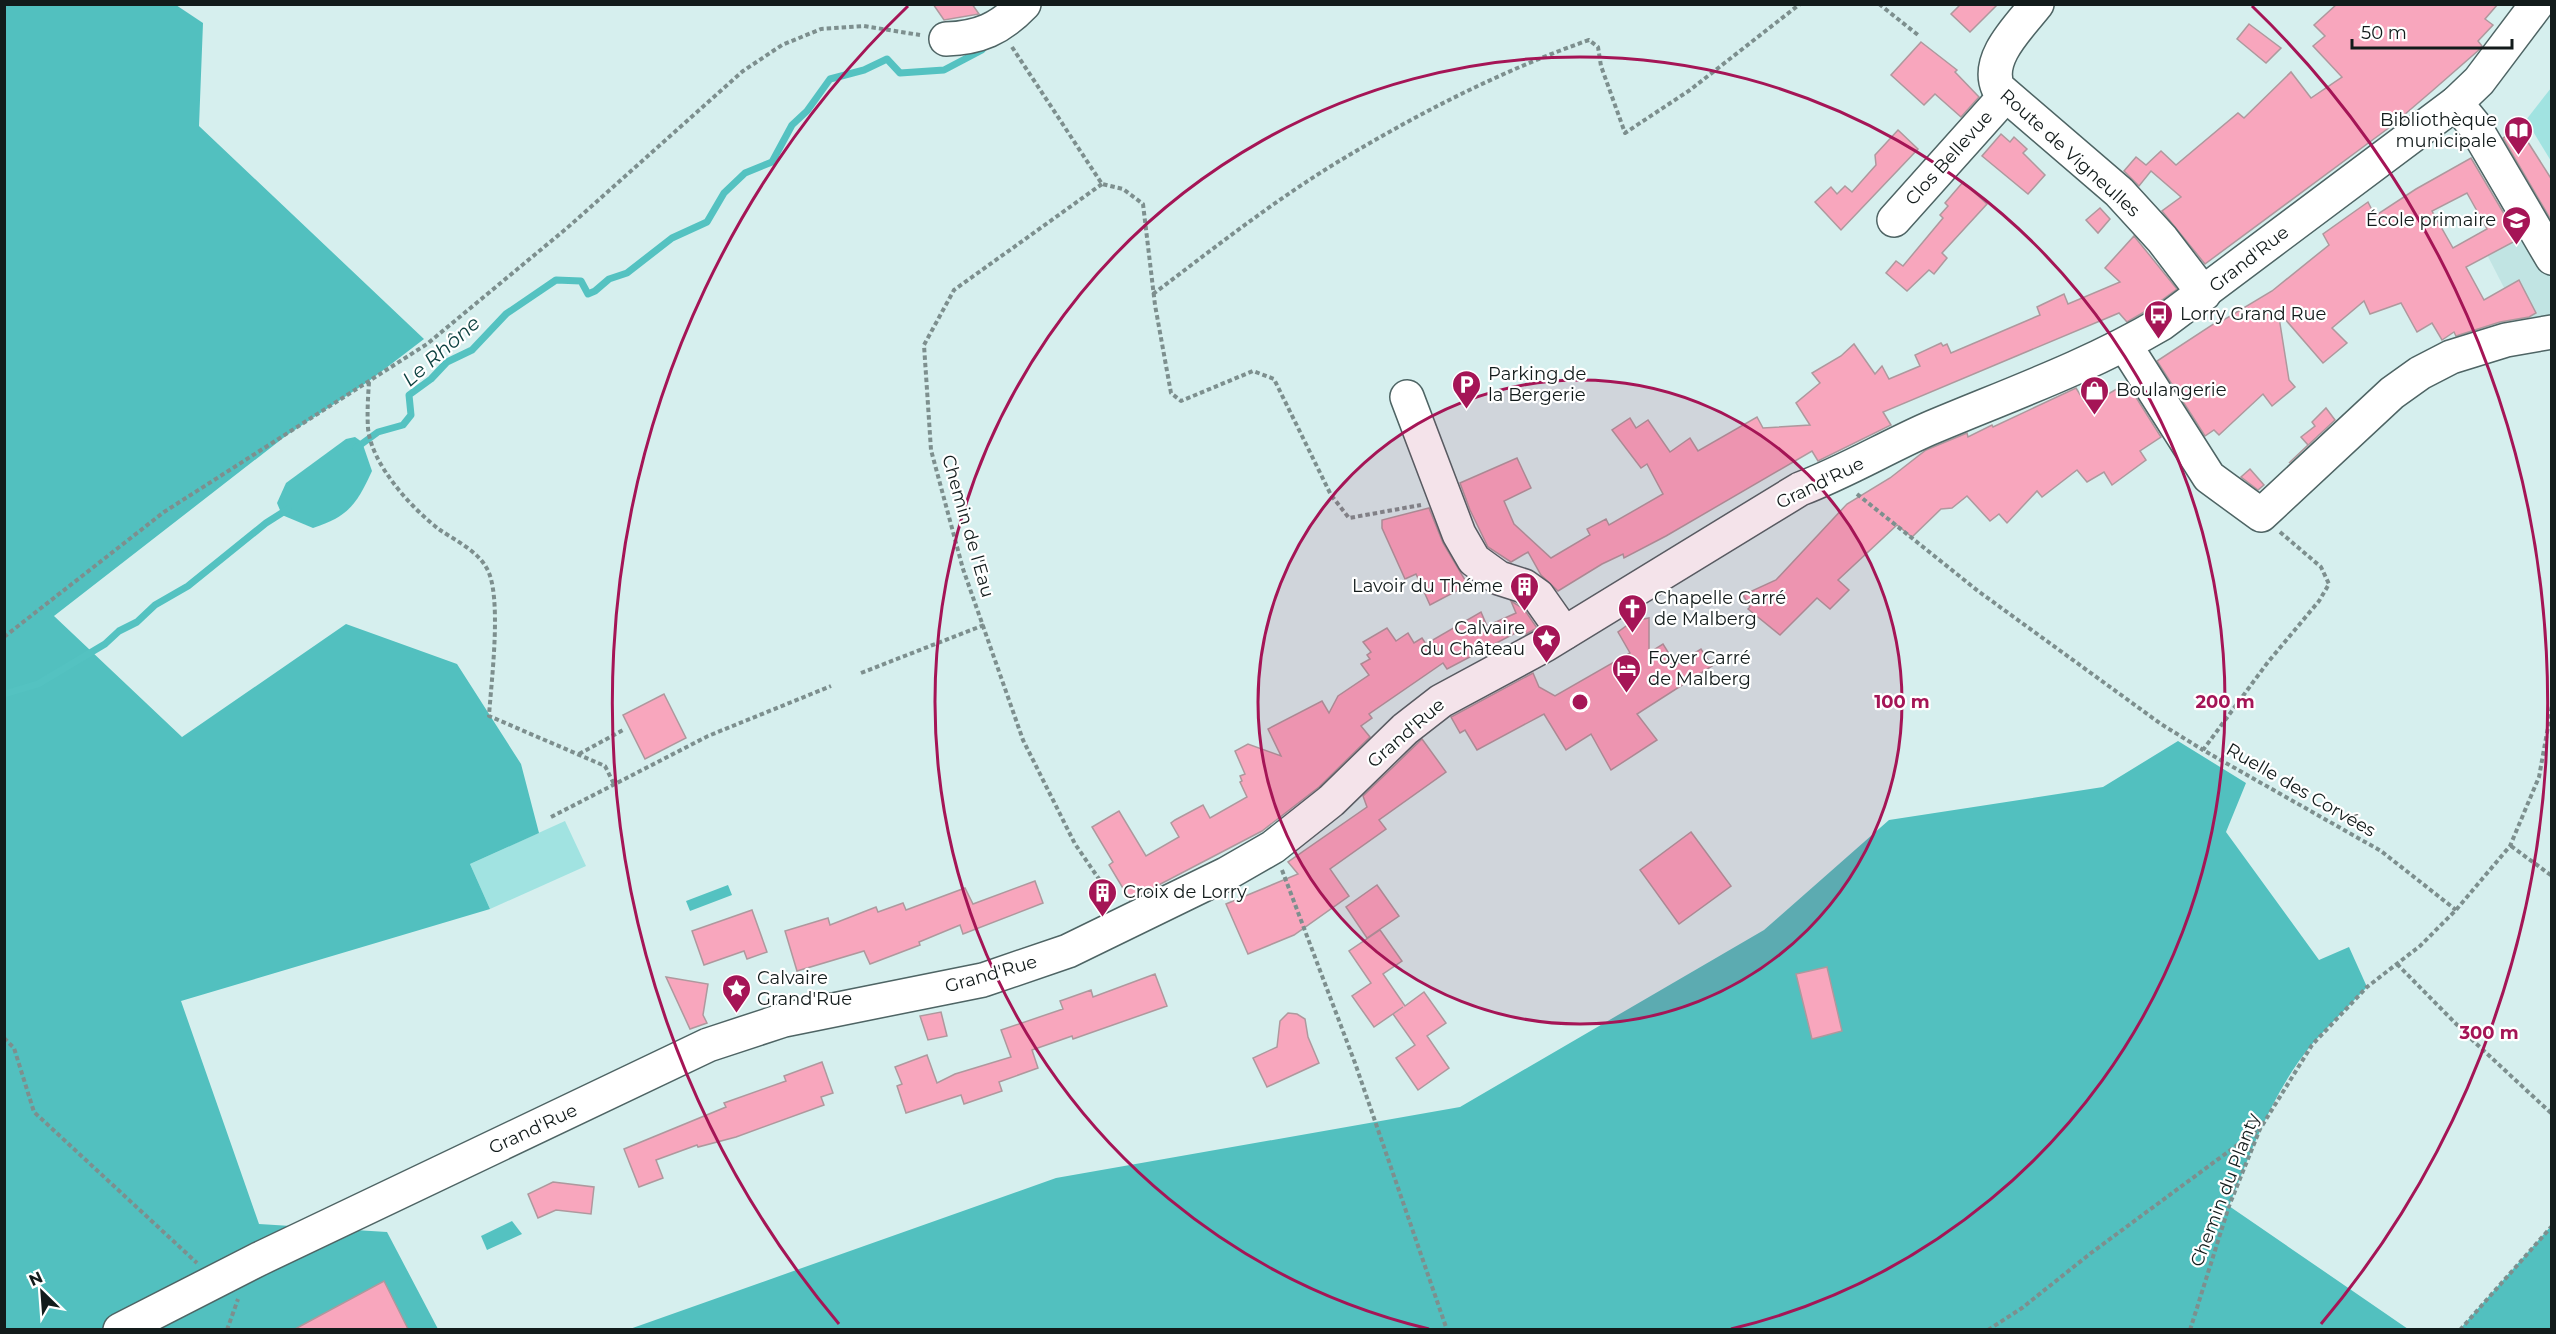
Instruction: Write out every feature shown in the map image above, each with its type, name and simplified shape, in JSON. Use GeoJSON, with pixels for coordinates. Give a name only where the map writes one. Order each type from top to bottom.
{"type":"FeatureCollection","features":[{"type":"Feature","properties":{"kind":"street"},"geometry":{"type":"LineString","coordinates":[[945,39],[971,38],[998,26],[1024,4]]}},
{"type":"Feature","properties":{"kind":"street","name":"Route de Vigneulles"},"geometry":{"type":"LineString","coordinates":[[2037,4],[1997,61],[1994,79],[2005,96],[2119,192],[2162,239],[2204,294]]}},
{"type":"Feature","properties":{"kind":"street","name":"Grand'Rue"},"geometry":{"type":"LineString","coordinates":[[120,1329],[708,1045],[784,1020],[983,980],[1068,951],[1129,924],[1226,874],[1274,847],[1331,801],[1423,714],[1460,689],[1564,633],[1800,489],[1838,474],[1918,434],[2125,345],[2204,294],[2252,255],[2457,101],[2537,4]]}},
{"type":"Feature","properties":{"kind":"street","name":"Clos Bellevue"},"geometry":{"type":"LineString","coordinates":[[1894,220],[2005,96]]}},
{"type":"Feature","properties":{"kind":"street"},"geometry":{"type":"LineString","coordinates":[[2457,101],[2474,125],[2552,258]]}},
{"type":"Feature","properties":{"kind":"street"},"geometry":{"type":"LineString","coordinates":[[2125,345],[2209,477],[2261,515],[2392,393],[2420,373],[2451,357],[2506,340],[2552,332]]}},
{"type":"Feature","properties":{"kind":"street"},"geometry":{"type":"LineString","coordinates":[[1407,397],[1459,534],[1474,560],[1499,578],[1524,586],[1538,596],[1564,633]]}},
{"type":"Feature","properties":{"kind":"path"},"geometry":{"type":"LineString","coordinates":[[1153,294],[1251,221],[1350,154],[1508,70],[1589,40],[1598,47],[1601,66],[1625,133],[1690,90],[1800,4]]}},
{"type":"Feature","properties":{"kind":"path"},"geometry":{"type":"LineString","coordinates":[[1879,4],[1918,35]]}},
{"type":"Feature","properties":{"kind":"path"},"geometry":{"type":"LineString","coordinates":[[4,637],[164,512],[427,344],[567,228],[743,71],[782,45],[821,29],[864,26],[945,39]]}},
{"type":"Feature","properties":{"kind":"path"},"geometry":{"type":"LineString","coordinates":[[998,26],[1102,184],[1123,189],[1143,204],[1153,294],[1171,393],[1181,401],[1253,371],[1274,379],[1331,495],[1349,518],[1396,511],[1444,496]]}},
{"type":"Feature","properties":{"kind":"path","name":"Chemin de l'Eau"},"geometry":{"type":"LineString","coordinates":[[1102,184],[954,290],[924,345],[931,450],[963,569],[1023,740],[1075,844],[1129,924]]}},
{"type":"Feature","properties":{"kind":"path"},"geometry":{"type":"LineString","coordinates":[[369,381],[368,430],[384,471],[400,493],[434,525],[477,557],[486,566],[492,579],[495,618],[489,716],[605,766],[614,784]]}},
{"type":"Feature","properties":{"kind":"path"},"geometry":{"type":"LineString","coordinates":[[1838,474],[1868,505],[1978,591],[2161,723],[2203,750]]}},
{"type":"Feature","properties":{"kind":"path","name":"Ruelle des Corvées"},"geometry":{"type":"LineString","coordinates":[[2261,515],[2321,567],[2329,584],[2319,601],[2268,662],[2203,750],[2381,851],[2456,910]]}},
{"type":"Feature","properties":{"kind":"path"},"geometry":{"type":"LineString","coordinates":[[861,673],[984,626]]}},
{"type":"Feature","properties":{"kind":"path"},"geometry":{"type":"LineString","coordinates":[[550,817],[708,736],[831,686]]}},
{"type":"Feature","properties":{"kind":"path","name":"Chemin du Planty"},"geometry":{"type":"LineString","coordinates":[[2190,1329],[2229,1206],[2260,1129],[2312,1045],[2367,987],[2420,946],[2456,910],[2510,846],[2539,777],[2552,705]]}},
{"type":"Feature","properties":{"kind":"path"},"geometry":{"type":"LineString","coordinates":[[579,754],[625,729]]}},
{"type":"Feature","properties":{"kind":"path"},"geometry":{"type":"LineString","coordinates":[[2510,846],[2552,876]]}},
{"type":"Feature","properties":{"kind":"path"},"geometry":{"type":"LineString","coordinates":[[1274,847],[1355,1063],[1447,1329]]}},
{"type":"Feature","properties":{"kind":"path"},"geometry":{"type":"LineString","coordinates":[[2397,964],[2468,1036],[2552,1114]]}},
{"type":"Feature","properties":{"kind":"path"},"geometry":{"type":"LineString","coordinates":[[4,1038],[14,1048],[34,1112],[217,1281]]}},
{"type":"Feature","properties":{"kind":"path"},"geometry":{"type":"LineString","coordinates":[[1988,1329],[2022,1308],[2091,1253],[2260,1129]]}},
{"type":"Feature","properties":{"kind":"path"},"geometry":{"type":"LineString","coordinates":[[2460,1329],[2552,1226]]}},
{"type":"Feature","properties":{"kind":"shaded area"},"geometry":{"type":"Polygon","coordinates":[[[5,5],[176,5],[203,23],[199,126],[424,339],[369,381],[287,435],[54,616],[182,737],[346,624],[457,664],[521,764],[539,833],[470,864],[490,909],[181,1001],[259,1224],[387,1232],[438,1329],[5,1330],[5,5]]]}},
{"type":"Feature","properties":{"kind":"shaded area"},"geometry":{"type":"Polygon","coordinates":[[[2551,88],[2551,161],[2526,120],[2551,88]]]}},
{"type":"Feature","properties":{"kind":"shaded area","name":"École primaire"},"geometry":{"type":"Polygon","coordinates":[[[2548,183],[2552,190],[2551,314],[2521,321],[2477,235],[2487,228],[2479,214],[2509,197],[2548,183]]]}},
{"type":"Feature","properties":{"kind":"shaded area"},"geometry":{"type":"Polygon","coordinates":[[[355,437],[362,442],[372,471],[350,508],[335,519],[313,528],[282,515],[277,503],[286,483],[346,439],[355,437]]]}},
{"type":"Feature","properties":{"kind":"shaded area"},"geometry":{"type":"Polygon","coordinates":[[[2178,741],[2246,783],[2226,832],[2319,960],[2349,947],[2367,987],[2313,1043],[2287,1080],[2265,1121],[2229,1206],[2408,1329],[627,1330],[1056,1178],[1460,1107],[1764,930],[1889,820],[2103,787],[2178,741]]]}},
{"type":"Feature","properties":{"kind":"shaded area"},"geometry":{"type":"Polygon","coordinates":[[[565,821],[586,866],[490,909],[470,864],[565,821]]]}},
{"type":"Feature","properties":{"kind":"shaded area"},"geometry":{"type":"Polygon","coordinates":[[[728,885],[732,895],[690,911],[686,901],[728,885]]]}},
{"type":"Feature","properties":{"kind":"shaded area"},"geometry":{"type":"Polygon","coordinates":[[[512,1221],[522,1234],[487,1250],[481,1236],[512,1221]]]}},
{"type":"Feature","properties":{"kind":"shaded area"},"geometry":{"type":"Polygon","coordinates":[[[2551,1226],[2551,1329],[2460,1329],[2551,1226]]]}},
{"type":"Feature","properties":{"kind":"building"},"geometry":{"type":"Polygon","coordinates":[[[933,4],[972,4],[979,14],[944,20],[933,4]]]}},
{"type":"Feature","properties":{"kind":"building"},"geometry":{"type":"Polygon","coordinates":[[[1961,4],[1998,4],[1970,32],[1951,14],[1961,4]]]}},
{"type":"Feature","properties":{"kind":"building"},"geometry":{"type":"Polygon","coordinates":[[[2337,4],[2498,4],[2485,19],[2493,25],[2478,41],[2482,46],[2480,49],[2390,127],[2205,264],[2162,211],[2181,197],[2151,171],[2139,186],[2124,171],[2136,157],[2146,165],[2161,151],[2176,165],[2238,113],[2244,118],[2291,72],[2311,98],[2342,77],[2313,46],[2325,36],[2314,25],[2337,4]]]}},
{"type":"Feature","properties":{"kind":"building"},"geometry":{"type":"Polygon","coordinates":[[[2249,24],[2281,48],[2266,63],[2237,39],[2249,24]]]}},
{"type":"Feature","properties":{"kind":"building"},"geometry":{"type":"Polygon","coordinates":[[[1921,42],[1957,70],[1955,72],[1979,97],[1961,117],[1935,94],[1924,105],[1891,75],[1921,42]]]}},
{"type":"Feature","properties":{"kind":"building"},"geometry":{"type":"Polygon","coordinates":[[[2519,128],[2552,180],[2551,220],[2503,138],[2519,128]]]}},
{"type":"Feature","properties":{"kind":"building"},"geometry":{"type":"Polygon","coordinates":[[[1898,130],[1918,149],[1841,230],[1815,202],[1831,187],[1837,194],[1845,186],[1852,192],[1876,165],[1875,155],[1898,130]]]}},
{"type":"Feature","properties":{"kind":"building"},"geometry":{"type":"Polygon","coordinates":[[[2001,134],[2010,142],[2014,137],[2027,149],[2023,153],[2045,175],[2028,194],[1982,156],[2001,134]]]}},
{"type":"Feature","properties":{"kind":"building"},"geometry":{"type":"Polygon","coordinates":[[[2471,158],[2519,239],[2466,267],[2484,300],[2519,280],[2536,313],[2529,317],[2500,322],[2456,336],[2454,332],[2442,340],[2432,323],[2417,332],[2401,303],[2370,314],[2364,301],[2332,328],[2347,343],[2323,363],[2278,311],[2289,380],[2295,387],[2272,406],[2263,394],[2219,435],[2214,430],[2205,436],[2157,361],[2221,319],[2222,321],[2272,291],[2329,245],[2323,234],[2368,202],[2375,216],[2416,189],[2471,158]],[[2467,193],[2432,211],[2453,248],[2487,229],[2467,193]]]}},
{"type":"Feature","properties":{"kind":"building"},"geometry":{"type":"Polygon","coordinates":[[[1963,182],[1987,204],[1942,253],[1947,258],[1934,274],[1929,270],[1907,291],[1886,273],[1896,261],[1903,266],[1943,218],[1940,215],[1948,206],[1945,203],[1963,182]]]}},
{"type":"Feature","properties":{"kind":"building"},"geometry":{"type":"Polygon","coordinates":[[[2100,208],[2110,219],[2098,233],[2086,220],[2100,208]]]}},
{"type":"Feature","properties":{"kind":"building"},"geometry":{"type":"Polygon","coordinates":[[[2134,236],[2177,289],[2151,308],[2127,322],[2119,313],[1883,412],[1891,425],[1818,461],[1812,451],[1666,536],[1624,558],[1623,554],[1602,564],[1558,591],[1541,575],[1528,552],[1511,562],[1488,547],[1470,510],[1460,483],[1517,458],[1531,488],[1504,501],[1514,524],[1551,558],[1590,535],[1587,529],[1606,519],[1609,525],[1663,494],[1647,464],[1641,468],[1612,430],[1630,418],[1636,428],[1648,420],[1670,452],[1690,438],[1698,451],[1757,417],[1763,428],[1810,425],[1796,403],[1820,383],[1812,373],[1841,356],[1854,344],[1875,374],[1882,366],[1889,379],[1920,366],[1915,355],[1941,343],[1943,346],[1947,344],[1951,353],[2040,315],[2037,307],[2064,294],[2068,304],[2120,282],[2105,268],[2134,236]]]}},
{"type":"Feature","properties":{"kind":"building"},"geometry":{"type":"Polygon","coordinates":[[[2127,383],[2161,437],[2140,451],[2146,460],[2112,485],[2104,472],[2087,482],[2077,470],[2042,497],[2037,491],[2007,523],[1999,514],[1990,521],[1967,496],[1952,508],[1941,509],[1912,537],[1897,525],[1838,580],[1849,590],[1830,609],[1817,598],[1780,635],[1748,609],[1750,607],[1743,595],[1776,580],[1847,504],[1890,478],[1926,450],[1967,433],[1968,437],[1992,425],[1993,427],[2076,388],[2084,401],[2099,390],[2103,397],[2127,383]]]}},
{"type":"Feature","properties":{"kind":"building"},"geometry":{"type":"Polygon","coordinates":[[[2326,408],[2335,420],[2289,463],[2308,445],[2301,437],[2315,426],[2312,422],[2326,408]]]}},
{"type":"Feature","properties":{"kind":"building"},"geometry":{"type":"Polygon","coordinates":[[[2250,469],[2264,485],[2258,490],[2241,477],[2250,469]]]}},
{"type":"Feature","properties":{"kind":"building"},"geometry":{"type":"Polygon","coordinates":[[[1429,508],[1443,543],[1468,585],[1430,605],[1416,574],[1405,579],[1382,528],[1382,520],[1429,508]]]}},
{"type":"Feature","properties":{"kind":"building"},"geometry":{"type":"Polygon","coordinates":[[[1511,601],[1524,609],[1537,628],[1526,634],[1523,629],[1447,669],[1443,663],[1369,714],[1372,718],[1361,726],[1370,737],[1319,787],[1262,831],[1130,900],[1109,865],[1113,862],[1092,827],[1119,811],[1146,856],[1179,837],[1171,823],[1175,820],[1203,805],[1210,818],[1247,797],[1240,782],[1242,781],[1240,776],[1245,774],[1235,751],[1248,744],[1281,756],[1268,729],[1322,701],[1329,713],[1338,696],[1369,675],[1361,664],[1370,659],[1367,655],[1371,652],[1363,642],[1387,628],[1396,641],[1408,633],[1414,643],[1422,638],[1426,644],[1481,612],[1487,626],[1516,613],[1511,601]]]}},
{"type":"Feature","properties":{"kind":"building"},"geometry":{"type":"Polygon","coordinates":[[[1649,618],[1649,653],[1663,644],[1676,665],[1701,649],[1712,666],[1637,714],[1657,740],[1611,770],[1591,734],[1566,750],[1544,714],[1477,750],[1465,730],[1460,733],[1451,717],[1533,673],[1539,687],[1555,696],[1630,653],[1618,632],[1633,621],[1649,618]]]}},
{"type":"Feature","properties":{"kind":"building"},"geometry":{"type":"Polygon","coordinates":[[[664,694],[686,738],[645,759],[623,715],[664,694]]]}},
{"type":"Feature","properties":{"kind":"building"},"geometry":{"type":"Polygon","coordinates":[[[1422,739],[1446,772],[1379,820],[1386,829],[1330,869],[1349,896],[1294,935],[1248,954],[1226,904],[1298,874],[1288,862],[1367,807],[1363,796],[1422,739]]]}},
{"type":"Feature","properties":{"kind":"building"},"geometry":{"type":"Polygon","coordinates":[[[1691,832],[1731,886],[1679,924],[1640,870],[1691,832]]]}},
{"type":"Feature","properties":{"kind":"building"},"geometry":{"type":"Polygon","coordinates":[[[1035,881],[1043,903],[963,934],[960,925],[919,942],[920,945],[870,964],[864,951],[797,971],[785,931],[828,918],[830,925],[876,907],[878,912],[903,903],[906,910],[965,888],[973,904],[1035,881]]]}},
{"type":"Feature","properties":{"kind":"building"},"geometry":{"type":"Polygon","coordinates":[[[1377,885],[1399,916],[1367,938],[1346,907],[1377,885]]]}},
{"type":"Feature","properties":{"kind":"building"},"geometry":{"type":"Polygon","coordinates":[[[752,910],[767,952],[747,959],[744,951],[704,965],[692,931],[752,910]]]}},
{"type":"Feature","properties":{"kind":"building"},"geometry":{"type":"Polygon","coordinates":[[[1380,930],[1402,961],[1383,974],[1405,1006],[1424,992],[1446,1023],[1427,1036],[1449,1068],[1418,1090],[1396,1058],[1415,1045],[1393,1014],[1403,1007],[1374,1027],[1352,996],[1371,983],[1349,951],[1380,930]]]}},
{"type":"Feature","properties":{"kind":"building"},"geometry":{"type":"Polygon","coordinates":[[[1827,967],[1842,1031],[1812,1039],[1796,974],[1827,967]]]}},
{"type":"Feature","properties":{"kind":"building"},"geometry":{"type":"Polygon","coordinates":[[[1155,974],[1167,1006],[1073,1039],[1072,1036],[1032,1050],[1038,1068],[999,1082],[1002,1091],[964,1104],[961,1095],[906,1113],[897,1086],[902,1084],[895,1067],[927,1055],[937,1083],[955,1074],[1011,1057],[1001,1030],[1063,1009],[1060,1001],[1091,990],[1093,997],[1155,974]]]}},
{"type":"Feature","properties":{"kind":"building"},"geometry":{"type":"Polygon","coordinates":[[[666,977],[708,984],[703,1015],[707,1023],[690,1029],[666,977]]]}},
{"type":"Feature","properties":{"kind":"building"},"geometry":{"type":"Polygon","coordinates":[[[941,1012],[947,1036],[928,1040],[920,1016],[941,1012]]]}},
{"type":"Feature","properties":{"kind":"building"},"geometry":{"type":"Polygon","coordinates":[[[1288,1013],[1297,1014],[1305,1019],[1308,1037],[1319,1063],[1267,1087],[1253,1058],[1277,1047],[1280,1021],[1288,1013]]]}},
{"type":"Feature","properties":{"kind":"building"},"geometry":{"type":"Polygon","coordinates":[[[822,1062],[833,1093],[821,1097],[824,1105],[736,1137],[698,1147],[697,1145],[656,1160],[663,1178],[639,1187],[624,1149],[726,1107],[724,1103],[786,1081],[784,1076],[822,1062]]]}},
{"type":"Feature","properties":{"kind":"building"},"geometry":{"type":"Polygon","coordinates":[[[553,1182],[594,1187],[591,1214],[556,1210],[538,1218],[528,1194],[553,1182]]]}},
{"type":"Feature","properties":{"kind":"building"},"geometry":{"type":"Polygon","coordinates":[[[384,1281],[408,1329],[295,1329],[384,1281]]]}},
{"type":"Feature","properties":{"kind":"waterway","name":"Le Rhône"},"geometry":{"type":"LineString","coordinates":[[356,448],[378,432],[403,425],[411,415],[409,395],[431,379],[447,362],[472,350],[506,314],[556,280],[581,281],[588,294],[609,279],[627,273],[672,238],[707,222],[724,193],[745,173],[772,162],[792,125],[807,111],[830,79],[864,70],[887,59],[900,73],[944,70],[982,50]]}},
{"type":"Feature","properties":{"kind":"waterway","name":"Le Rhône"},"geometry":{"type":"LineString","coordinates":[[4,694],[38,684],[105,644],[119,631],[137,622],[155,605],[188,586],[266,523],[288,509]]}},
{"type":"Feature","properties":{"kind":"place","name":"Bibliothèque municipale"},"geometry":{"type":"Point","coordinates":[2518,156]}},
{"type":"Feature","properties":{"kind":"place","name":"École primaire"},"geometry":{"type":"Point","coordinates":[2517,246]}},
{"type":"Feature","properties":{"kind":"place","name":"Lorry Grand Rue"},"geometry":{"type":"Point","coordinates":[2159,340]}},
{"type":"Feature","properties":{"kind":"place","name":"Parking de la Bergerie"},"geometry":{"type":"Point","coordinates":[1467,410]}},
{"type":"Feature","properties":{"kind":"place","name":"Boulangerie"},"geometry":{"type":"Point","coordinates":[2095,416]}},
{"type":"Feature","properties":{"kind":"place","name":"Lavoir du Théme"},"geometry":{"type":"Point","coordinates":[1524,612]}},
{"type":"Feature","properties":{"kind":"place","name":"Chapelle Carré de Malberg"},"geometry":{"type":"Point","coordinates":[1633,634]}},
{"type":"Feature","properties":{"kind":"place","name":"Calvaire du Château"},"geometry":{"type":"Point","coordinates":[1546,664]}},
{"type":"Feature","properties":{"kind":"place","name":"Foyer Carré de Malberg"},"geometry":{"type":"Point","coordinates":[1627,694]}},
{"type":"Feature","properties":{"kind":"place","name":"Croix de Lorry"},"geometry":{"type":"Point","coordinates":[1102,918]}},
{"type":"Feature","properties":{"kind":"place","name":"Calvaire Grand'Rue"},"geometry":{"type":"Point","coordinates":[736,1014]}}]}
